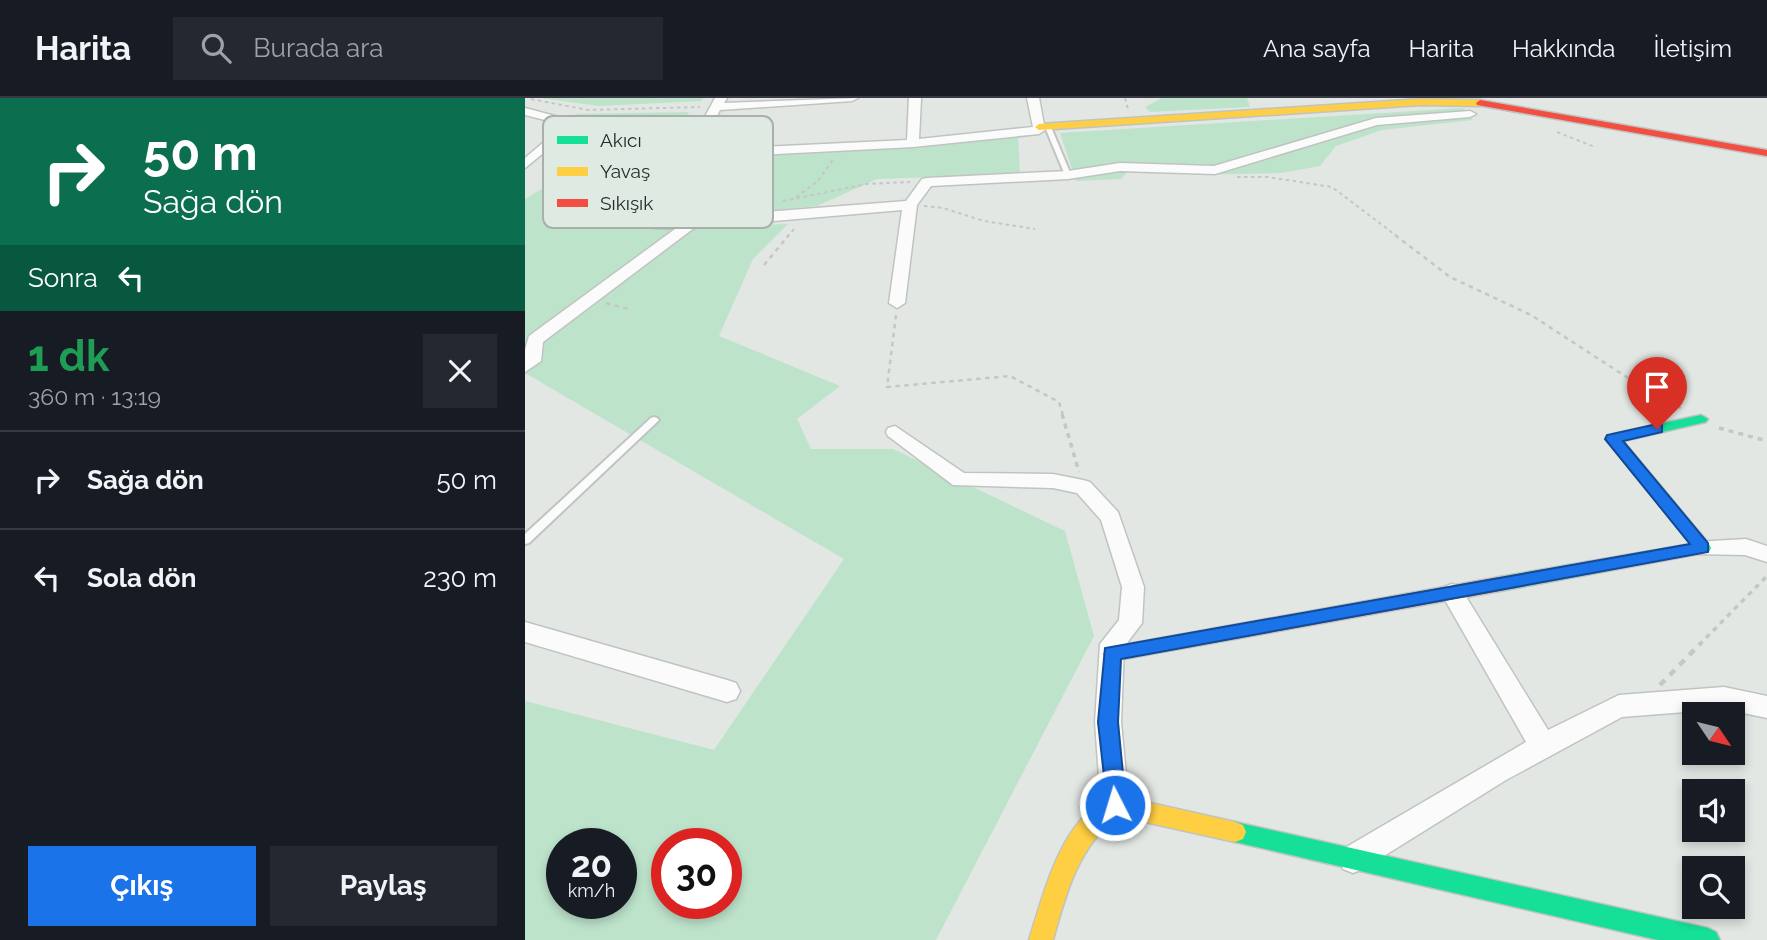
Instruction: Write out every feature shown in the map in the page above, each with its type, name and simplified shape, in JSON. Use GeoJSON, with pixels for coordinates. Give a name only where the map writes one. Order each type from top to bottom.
{"type":"FeatureCollection","features":[{"type":"Feature","properties":{"kind":"street"},"geometry":{"type":"LineString","coordinates":[[719,102],[852,98]]}},
{"type":"Feature","properties":{"kind":"street"},"geometry":{"type":"LineString","coordinates":[[913,143],[915,98]]}},
{"type":"Feature","properties":{"kind":"street"},"geometry":{"type":"LineString","coordinates":[[1033,98],[1043,127]]}},
{"type":"Feature","properties":{"kind":"street"},"geometry":{"type":"LineString","coordinates":[[773,151],[913,143],[1039,130],[1043,127],[1331,103],[1472,102],[1767,153]]}},
{"type":"Feature","properties":{"kind":"street"},"geometry":{"type":"LineString","coordinates":[[525,111],[544,116]]}},
{"type":"Feature","properties":{"kind":"street"},"geometry":{"type":"LineString","coordinates":[[897,303],[910,205],[927,182],[1067,175],[1121,167],[1215,170],[1376,122],[1470,114]]}},
{"type":"Feature","properties":{"kind":"street"},"geometry":{"type":"LineString","coordinates":[[525,164],[543,149]]}},
{"type":"Feature","properties":{"kind":"street"},"geometry":{"type":"LineString","coordinates":[[773,217],[910,205]]}},
{"type":"Feature","properties":{"kind":"street"},"geometry":{"type":"LineString","coordinates":[[525,367],[532,361],[535,340],[685,228]]}},
{"type":"Feature","properties":{"kind":"street"},"geometry":{"type":"LineString","coordinates":[[1701,419],[1613,439],[1703,548]]}},
{"type":"Feature","properties":{"kind":"street"},"geometry":{"type":"LineString","coordinates":[[895,432],[960,480],[1053,481],[1083,487],[1111,517],[1133,587],[1130,623],[1112,644],[1108,722],[1115,805]]}},
{"type":"Feature","properties":{"kind":"street"},"geometry":{"type":"LineString","coordinates":[[1112,653],[1703,548],[1747,547],[1767,554]]}},
{"type":"Feature","properties":{"kind":"street"},"geometry":{"type":"LineString","coordinates":[[1452,593],[1543,746]]}},
{"type":"Feature","properties":{"kind":"street"},"geometry":{"type":"LineString","coordinates":[[525,632],[727,691]]}},
{"type":"Feature","properties":{"kind":"street"},"geometry":{"type":"LineString","coordinates":[[1353,859],[1543,746],[1619,706],[1724,698],[1767,707]]}},
{"type":"Feature","properties":{"kind":"street"},"geometry":{"type":"LineString","coordinates":[[1041,940],[1077,839],[1097,814],[1115,805],[1708,940]]}},
{"type":"Feature","properties":{"kind":"lane"},"geometry":{"type":"LineString","coordinates":[[1043,127],[1067,175]]}},
{"type":"Feature","properties":{"kind":"lane"},"geometry":{"type":"LineString","coordinates":[[525,540],[654,420]]}},
{"type":"Feature","properties":{"kind":"path"},"geometry":{"type":"LineString","coordinates":[[525,99],[588,110],[719,102]]}},
{"type":"Feature","properties":{"kind":"path"},"geometry":{"type":"LineString","coordinates":[[793,199],[818,181],[841,148]]}},
{"type":"Feature","properties":{"kind":"path"},"geometry":{"type":"LineString","coordinates":[[1231,177],[1268,177],[1332,187],[1450,277],[1531,315],[1642,387],[1701,419],[1717,427],[1767,441]]}},
{"type":"Feature","properties":{"kind":"path"},"geometry":{"type":"LineString","coordinates":[[781,201],[867,184],[927,182]]}},
{"type":"Feature","properties":{"kind":"path"},"geometry":{"type":"LineString","coordinates":[[910,205],[943,208],[984,221],[1035,229]]}},
{"type":"Feature","properties":{"kind":"path"},"geometry":{"type":"LineString","coordinates":[[764,265],[806,214]]}},
{"type":"Feature","properties":{"kind":"path"},"geometry":{"type":"LineString","coordinates":[[591,298],[632,310]]}},
{"type":"Feature","properties":{"kind":"path"},"geometry":{"type":"LineString","coordinates":[[897,303],[887,387],[1010,376],[1059,402],[1083,487]]}},
{"type":"Feature","properties":{"kind":"path"},"geometry":{"type":"LineString","coordinates":[[1641,704],[1767,576]]}},
{"type":"Feature","properties":{"kind":"green space"},"geometry":{"type":"Polygon","coordinates":[[[540,98],[703,98],[701,101],[599,106],[540,98]]]}},
{"type":"Feature","properties":{"kind":"green space"},"geometry":{"type":"Polygon","coordinates":[[[1162,98],[1247,98],[1250,107],[1150,112],[1145,107],[1162,98]]]}},
{"type":"Feature","properties":{"kind":"green space"},"geometry":{"type":"Polygon","coordinates":[[[1463,108],[1473,120],[1382,130],[1336,146],[1320,166],[1281,173],[1192,175],[1189,165],[1135,163],[1121,179],[1076,181],[1060,133],[1463,108]]]}},
{"type":"Feature","properties":{"kind":"green space"},"geometry":{"type":"Polygon","coordinates":[[[689,112],[687,116],[575,116],[575,114],[689,112]]]}},
{"type":"Feature","properties":{"kind":"green space"},"geometry":{"type":"Polygon","coordinates":[[[1018,136],[1020,174],[877,179],[817,206],[773,210],[773,153],[1018,136]]]}},
{"type":"Feature","properties":{"kind":"green space"},"geometry":{"type":"Polygon","coordinates":[[[543,188],[543,228],[773,228],[773,224],[788,224],[753,259],[719,336],[840,386],[797,419],[811,449],[893,449],[1065,531],[1094,636],[936,940],[525,940],[525,701],[714,750],[844,559],[525,373],[525,199],[543,188]]]}},
{"type":"Feature","properties":{"kind":"traffic: fast"},"geometry":{"type":"LineString","coordinates":[[1500,584],[1703,548],[1613,439],[1701,419]]}},
{"type":"Feature","properties":{"kind":"traffic: fast"},"geometry":{"type":"LineString","coordinates":[[1235,832],[1708,940]]}},
{"type":"Feature","properties":{"kind":"traffic: slow"},"geometry":{"type":"LineString","coordinates":[[1039,127],[1421,102],[1480,103]]}},
{"type":"Feature","properties":{"kind":"traffic: slow"},"geometry":{"type":"LineString","coordinates":[[1041,940],[1059,883],[1075,848],[1099,818],[1115,805],[1235,832]]}},
{"type":"Feature","properties":{"kind":"traffic: jam"},"geometry":{"type":"LineString","coordinates":[[1480,103],[1767,153]]}},
{"type":"Feature","properties":{"kind":"traffic: jam"},"geometry":{"type":"LineString","coordinates":[[1112,654],[1500,584]]}},
{"type":"Feature","properties":{"kind":"route"},"geometry":{"type":"LineString","coordinates":[[1115,805],[1108,722],[1112,653],[1703,548],[1613,439],[1657,429]]}}]}
